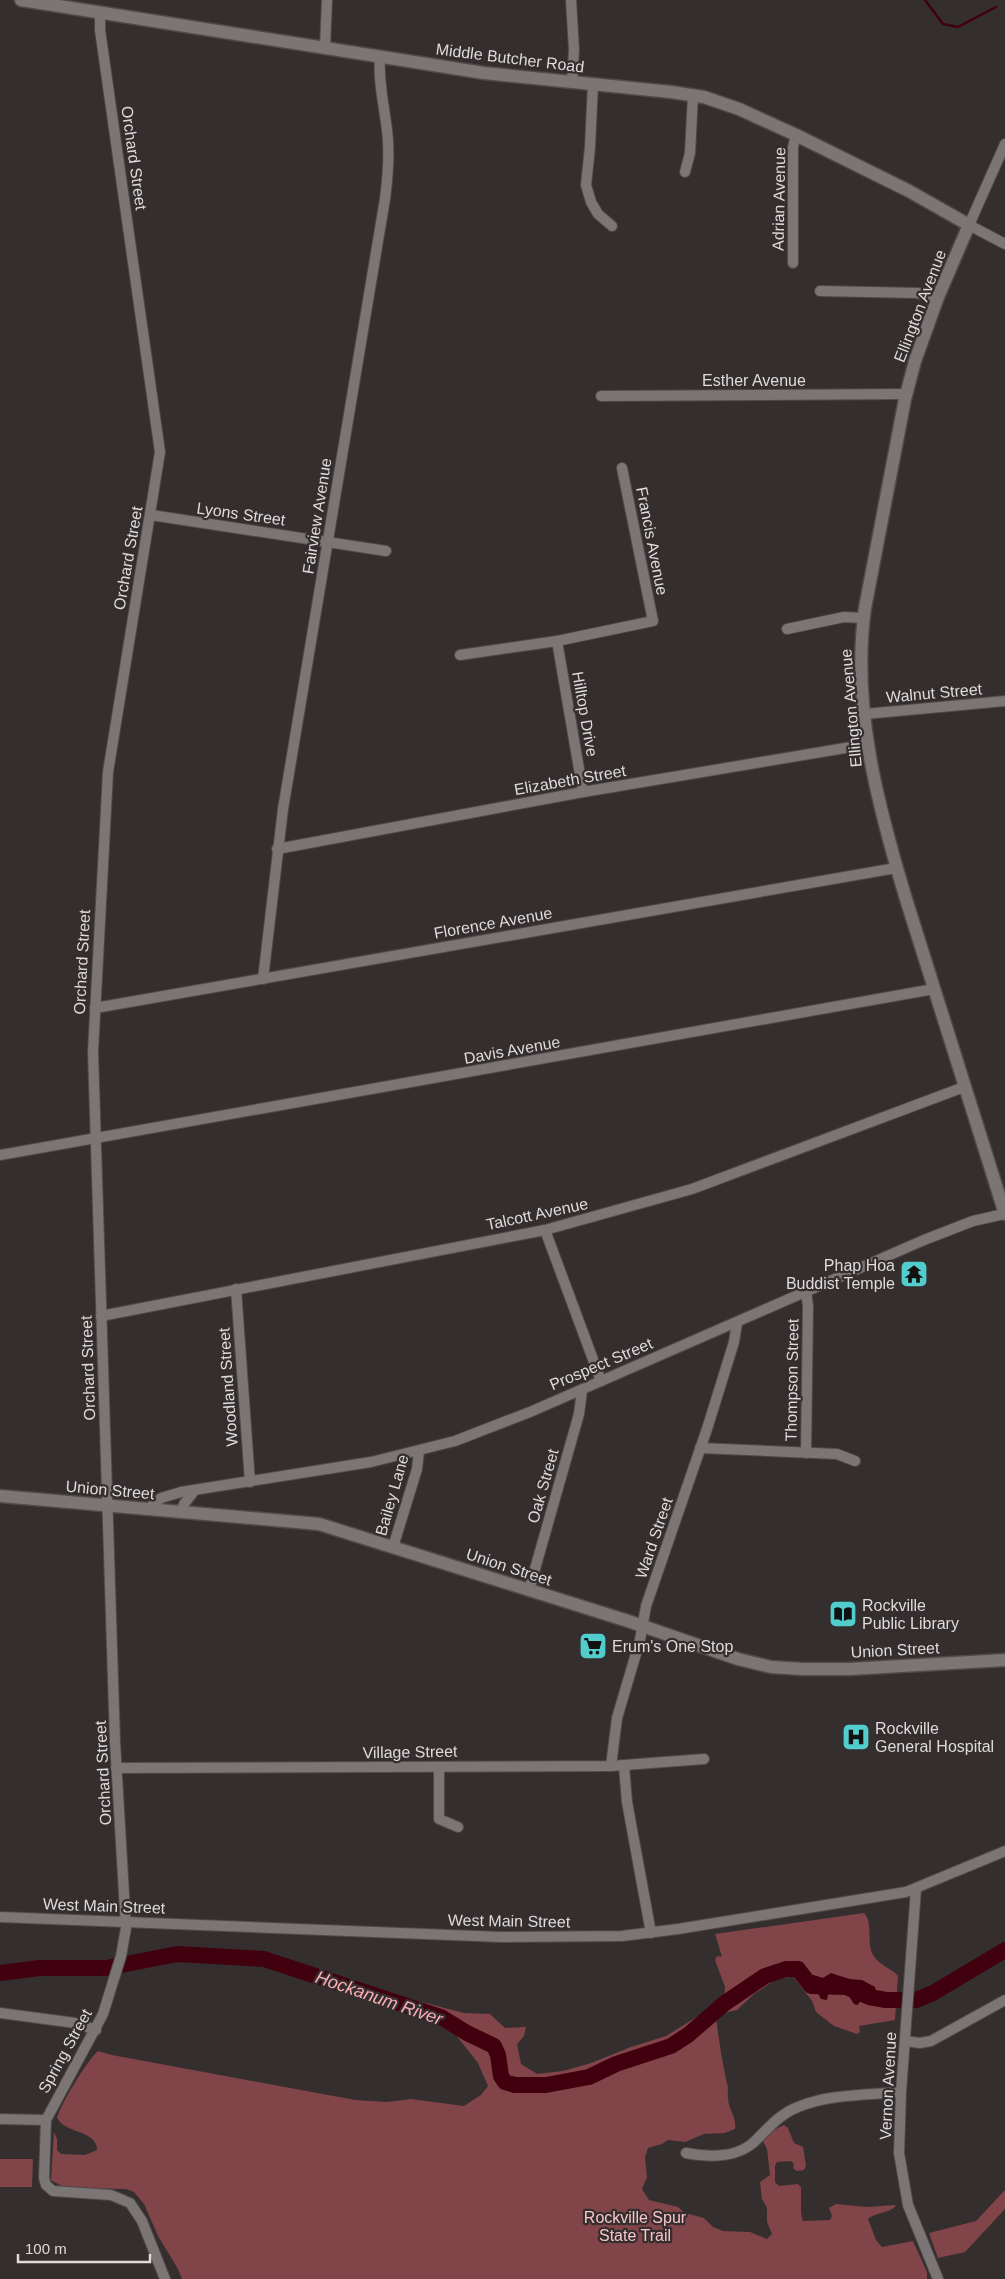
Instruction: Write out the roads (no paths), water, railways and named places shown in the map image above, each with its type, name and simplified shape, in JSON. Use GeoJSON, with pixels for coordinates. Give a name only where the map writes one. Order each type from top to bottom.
{"type":"FeatureCollection","features":[{"type":"Feature","properties":{"kind":"street","name":"Middle Butcher Road"},"geometry":{"type":"LineString","coordinates":[[21,0],[484,73],[693,95],[731,106],[796,136],[917,195],[969,225]]}},
{"type":"Feature","properties":{"kind":"street"},"geometry":{"type":"LineString","coordinates":[[325,48],[327,0]]}},
{"type":"Feature","properties":{"kind":"street"},"geometry":{"type":"LineString","coordinates":[[571,0],[574,50],[572,82]]}},
{"type":"Feature","properties":{"kind":"street","name":"Orchard Street"},"geometry":{"type":"LineString","coordinates":[[100,12],[101,40],[160,444],[160,466],[108,772],[93,1079],[116,1768],[126,1922]]}},
{"type":"Feature","properties":{"kind":"street","name":"Fairview Avenue"},"geometry":{"type":"LineString","coordinates":[[263,979],[277,849],[388,176],[388,132],[379,69],[380,57]]}},
{"type":"Feature","properties":{"kind":"street"},"geometry":{"type":"LineString","coordinates":[[593,84],[586,185],[598,214],[612,226]]}},
{"type":"Feature","properties":{"kind":"street"},"geometry":{"type":"LineString","coordinates":[[685,172],[690,153],[693,95]]}},
{"type":"Feature","properties":{"kind":"street","name":"Adrian Avenue"},"geometry":{"type":"LineString","coordinates":[[793,263],[793,147],[796,136]]}},
{"type":"Feature","properties":{"kind":"street","name":"Ellington Avenue"},"geometry":{"type":"LineString","coordinates":[[1005,144],[938,297],[919,349],[906,394],[864,618],[860,659],[869,744],[880,803],[896,868],[1005,1214]]}},
{"type":"Feature","properties":{"kind":"street"},"geometry":{"type":"LineString","coordinates":[[969,225],[1005,244]]}},
{"type":"Feature","properties":{"kind":"street"},"geometry":{"type":"LineString","coordinates":[[820,291],[917,293],[938,297]]}},
{"type":"Feature","properties":{"kind":"street","name":"Esther Avenue"},"geometry":{"type":"LineString","coordinates":[[601,396],[906,394]]}},
{"type":"Feature","properties":{"kind":"street","name":"Francis Avenue"},"geometry":{"type":"LineString","coordinates":[[557,641],[652,621],[622,468]]}},
{"type":"Feature","properties":{"kind":"street","name":"Lyons Street"},"geometry":{"type":"LineString","coordinates":[[151,515],[386,551]]}},
{"type":"Feature","properties":{"kind":"street"},"geometry":{"type":"LineString","coordinates":[[788,629],[844,618],[864,618]]}},
{"type":"Feature","properties":{"kind":"street"},"geometry":{"type":"LineString","coordinates":[[460,655],[557,641]]}},
{"type":"Feature","properties":{"kind":"street","name":"Hilltop Drive"},"geometry":{"type":"LineString","coordinates":[[557,641],[584,792]]}},
{"type":"Feature","properties":{"kind":"street","name":"Walnut Street"},"geometry":{"type":"LineString","coordinates":[[865,714],[1005,702]]}},
{"type":"Feature","properties":{"kind":"street","name":"Elizabeth Street"},"geometry":{"type":"LineString","coordinates":[[277,849],[584,792],[869,744]]}},
{"type":"Feature","properties":{"kind":"street","name":"Florence Avenue"},"geometry":{"type":"LineString","coordinates":[[95,1008],[896,868]]}},
{"type":"Feature","properties":{"kind":"street","name":"Davis Avenue"},"geometry":{"type":"LineString","coordinates":[[0,1155],[95,1140],[934,990]]}},
{"type":"Feature","properties":{"kind":"street","name":"Talcott Avenue"},"geometry":{"type":"LineString","coordinates":[[101,1316],[545,1230],[692,1189],[964,1087]]}},
{"type":"Feature","properties":{"kind":"street","name":"Prospect Street"},"geometry":{"type":"LineString","coordinates":[[147,1510],[165,1497],[181,1492],[352,1465],[419,1451],[495,1426],[582,1390],[941,1233],[1005,1214]]}},
{"type":"Feature","properties":{"kind":"street"},"geometry":{"type":"LineString","coordinates":[[545,1230],[601,1381]]}},
{"type":"Feature","properties":{"kind":"street","name":"Woodland Street"},"geometry":{"type":"LineString","coordinates":[[236,1289],[250,1482]]}},
{"type":"Feature","properties":{"kind":"street","name":"Thompson Street"},"geometry":{"type":"LineString","coordinates":[[700,1448],[806,1453],[808,1306],[806,1291]]}},
{"type":"Feature","properties":{"kind":"street","name":"Ward Street"},"geometry":{"type":"LineString","coordinates":[[611,1766],[617,1718],[648,1600],[731,1351],[736,1323]]}},
{"type":"Feature","properties":{"kind":"street","name":"Oak Street"},"geometry":{"type":"LineString","coordinates":[[529,1590],[579,1414],[582,1390]]}},
{"type":"Feature","properties":{"kind":"street","name":"Bailey Lane"},"geometry":{"type":"LineString","coordinates":[[392,1547],[417,1469],[419,1451]]}},
{"type":"Feature","properties":{"kind":"street"},"geometry":{"type":"LineString","coordinates":[[806,1453],[837,1454],[855,1460]]}},
{"type":"Feature","properties":{"kind":"street"},"geometry":{"type":"LineString","coordinates":[[181,1513],[184,1504],[194,1491]]}},
{"type":"Feature","properties":{"kind":"street","name":"Union Street"},"geometry":{"type":"LineString","coordinates":[[0,1496],[311,1523],[529,1590],[738,1659],[785,1668],[850,1669],[1005,1660]]}},
{"type":"Feature","properties":{"kind":"street","name":"Village Street"},"geometry":{"type":"LineString","coordinates":[[116,1768],[624,1766],[704,1760]]}},
{"type":"Feature","properties":{"kind":"street"},"geometry":{"type":"LineString","coordinates":[[624,1766],[627,1802],[651,1933]]}},
{"type":"Feature","properties":{"kind":"street"},"geometry":{"type":"LineString","coordinates":[[439,1767],[439,1819],[458,1827]]}},
{"type":"Feature","properties":{"kind":"street","name":"West Main Street"},"geometry":{"type":"LineString","coordinates":[[0,1917],[510,1937],[583,1938],[651,1933],[860,1900],[916,1889],[1005,1851]]}},
{"type":"Feature","properties":{"kind":"street","name":"Vernon Avenue"},"geometry":{"type":"LineString","coordinates":[[916,1889],[900,2092],[899,2143],[904,2185],[910,2210],[938,2279]]}},
{"type":"Feature","properties":{"kind":"street","name":"Spring Street"},"geometry":{"type":"LineString","coordinates":[[0,2119],[46,2120],[96,2030],[110,1994],[122,1951],[126,1922]]}},
{"type":"Feature","properties":{"kind":"street"},"geometry":{"type":"LineString","coordinates":[[905,2041],[920,2043],[931,2041],[1005,2000]]}},
{"type":"Feature","properties":{"kind":"street"},"geometry":{"type":"LineString","coordinates":[[0,2013],[75,2022],[96,2030]]}},
{"type":"Feature","properties":{"kind":"street"},"geometry":{"type":"LineString","coordinates":[[686,2153],[710,2155],[740,2151],[752,2144],[782,2116],[804,2104],[837,2098],[900,2092]]}},
{"type":"Feature","properties":{"kind":"street"},"geometry":{"type":"LineString","coordinates":[[46,2120],[43,2174],[46,2185],[56,2192],[111,2195],[130,2203],[142,2221],[165,2279]]}},
{"type":"Feature","properties":{"kind":"waterway"},"geometry":{"type":"LineString","coordinates":[[925,0],[943,24],[958,27],[996,7]]}},
{"type":"Feature","properties":{"kind":"waterway","name":"Hockanum River"},"geometry":{"type":"LineString","coordinates":[[0,1973],[39,1968],[106,1968],[177,1954],[264,1959],[441,2017],[467,2033],[494,2046],[498,2055],[501,2076],[505,2082],[515,2085],[546,2085],[589,2077],[616,2064],[671,2046],[688,2035],[725,2003],[765,1976],[786,1969],[798,1969],[811,1986],[846,1987],[869,1997],[886,2000],[916,2000],[933,1993],[1005,1950]]}},
{"type":"Feature","properties":{"kind":"place","name":"Phap Hoa Buddist Temple"},"geometry":{"type":"Point","coordinates":[914,1274]}},
{"type":"Feature","properties":{"kind":"place","name":"Rockville Public Library"},"geometry":{"type":"Point","coordinates":[843,1614]}},
{"type":"Feature","properties":{"kind":"place","name":"Erum's One Stop"},"geometry":{"type":"Point","coordinates":[593,1646]}},
{"type":"Feature","properties":{"kind":"place","name":"Rockville General Hospital"},"geometry":{"type":"Point","coordinates":[856,1737]}},
{"type":"Feature","properties":{"kind":"park label","name":"Rockville Spur State Trail"},"geometry":{"type":"Point","coordinates":[635,2226]}}]}
